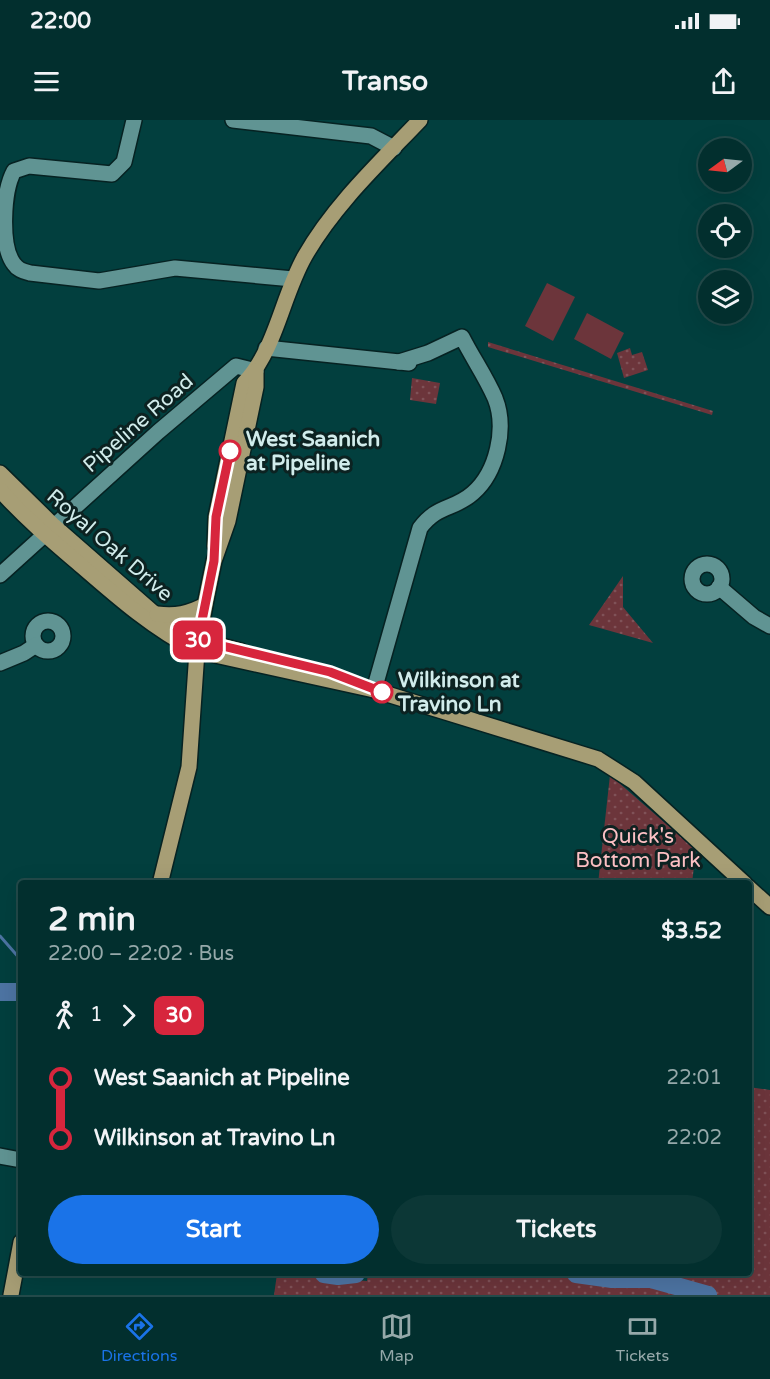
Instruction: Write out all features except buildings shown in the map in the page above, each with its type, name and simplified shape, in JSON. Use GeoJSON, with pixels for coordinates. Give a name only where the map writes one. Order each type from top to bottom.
{"type":"FeatureCollection","features":[{"type":"Feature","properties":{"kind":"main road"},"geometry":{"type":"LineString","coordinates":[[161,880],[189,767],[197,646],[214,561],[216,517],[244,383],[256,371],[293,279],[307,254],[341,206],[420,120]]}},
{"type":"Feature","properties":{"kind":"main road","name":"Royal Oak Drive"},"geometry":{"type":"LineString","coordinates":[[0,473],[50,530],[153,626],[197,646]]}},
{"type":"Feature","properties":{"kind":"main road","name":"Royal Oak Drive"},"geometry":{"type":"LineString","coordinates":[[0,489],[197,646]]}},
{"type":"Feature","properties":{"kind":"main road"},"geometry":{"type":"LineString","coordinates":[[154,614],[184,614],[205,605]]}},
{"type":"Feature","properties":{"kind":"main road"},"geometry":{"type":"LineString","coordinates":[[197,646],[373,690],[598,759],[634,782],[741,880]]}},
{"type":"Feature","properties":{"kind":"main road"},"geometry":{"type":"LineString","coordinates":[[752,891],[770,907]]}},
{"type":"Feature","properties":{"kind":"main road"},"geometry":{"type":"LineString","coordinates":[[11,1295],[18,1258]]}},
{"type":"Feature","properties":{"kind":"street"},"geometry":{"type":"LineString","coordinates":[[134,120],[124,162],[112,174],[29,166],[14,171],[3,203],[8,249],[12,262],[20,270],[30,273],[99,281],[175,268],[293,279]]}},
{"type":"Feature","properties":{"kind":"street"},"geometry":{"type":"LineString","coordinates":[[233,120],[371,136],[394,147]]}},
{"type":"Feature","properties":{"kind":"street"},"geometry":{"type":"LineString","coordinates":[[266,348],[399,362],[464,341],[495,399],[499,413],[498,446],[494,462],[480,486],[462,500],[436,511],[420,528],[387,644],[390,660],[373,690]]}},
{"type":"Feature","properties":{"kind":"street","name":"Pipeline Road"},"geometry":{"type":"LineString","coordinates":[[50,530],[158,432],[236,366],[256,371]]}},
{"type":"Feature","properties":{"kind":"street"},"geometry":{"type":"LineString","coordinates":[[0,575],[50,530]]}},
{"type":"Feature","properties":{"kind":"street"},"geometry":{"type":"LineString","coordinates":[[719,587],[754,617],[770,626]]}},
{"type":"Feature","properties":{"kind":"street"},"geometry":{"type":"LineString","coordinates":[[0,663],[36,645]]}},
{"type":"Feature","properties":{"kind":"street"},"geometry":{"type":"LineString","coordinates":[[0,1156],[18,1159]]}},
{"type":"Feature","properties":{"kind":"green space"},"geometry":{"type":"Polygon","coordinates":[[[547,283],[575,297],[553,341],[525,326],[547,283]]]}},
{"type":"Feature","properties":{"kind":"green space"},"geometry":{"type":"Polygon","coordinates":[[[587,313],[624,333],[611,359],[574,339],[587,313]]]}},
{"type":"Feature","properties":{"kind":"green space"},"geometry":{"type":"Polygon","coordinates":[[[488,342],[713,411],[712,415],[488,347],[488,342]]]}},
{"type":"Feature","properties":{"kind":"green space"},"geometry":{"type":"Polygon","coordinates":[[[630,348],[632,355],[642,352],[648,370],[624,378],[617,353],[630,348]]]}},
{"type":"Feature","properties":{"kind":"green space"},"geometry":{"type":"Polygon","coordinates":[[[412,378],[440,383],[436,404],[410,400],[412,378]]]}},
{"type":"Feature","properties":{"kind":"green space"},"geometry":{"type":"Polygon","coordinates":[[[623,576],[623,607],[653,643],[589,625],[623,576]]]}},
{"type":"Feature","properties":{"kind":"green space","name":"Quick's Bottom Park"},"geometry":{"type":"Polygon","coordinates":[[[610,775],[696,850],[692,880],[598,880],[610,775]]]}},
{"type":"Feature","properties":{"kind":"green space"},"geometry":{"type":"Polygon","coordinates":[[[752,1087],[770,1090],[770,1295],[274,1295],[277,1276],[367,1281],[368,1276],[752,1276],[752,1087]]]}},
{"type":"Feature","properties":{"kind":"waterway"},"geometry":{"type":"LineString","coordinates":[[0,936],[18,957]]}},
{"type":"Feature","properties":{"kind":"waterway"},"geometry":{"type":"LineString","coordinates":[[0,992],[18,992]]}},
{"type":"Feature","properties":{"kind":"waterway"},"geometry":{"type":"LineString","coordinates":[[590,1276],[612,1279],[651,1279],[708,1295]]}},
{"type":"Feature","properties":{"kind":"bus line","name":"30"},"geometry":{"type":"LineString","coordinates":[[230,451],[216,517],[214,561],[198,640],[330,672],[364,688],[382,692]]}},
{"type":"Feature","properties":{"kind":"place","name":"West Saanich at Pipeline"},"geometry":{"type":"Point","coordinates":[230,451]}},
{"type":"Feature","properties":{"kind":"place","name":"Wilkinson at Travino Ln"},"geometry":{"type":"Point","coordinates":[382,692]}}]}
